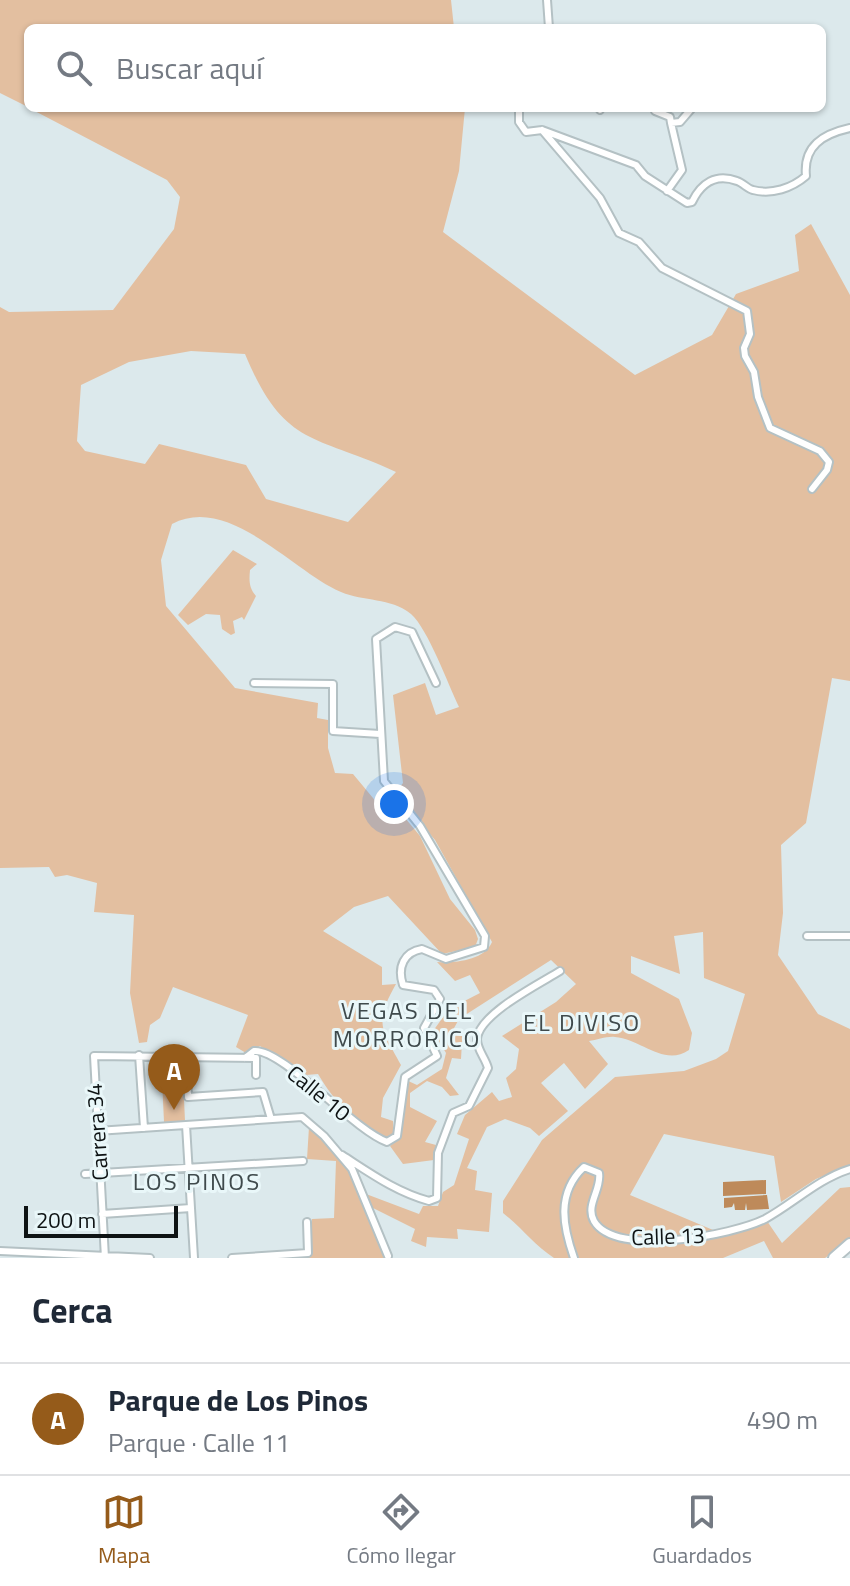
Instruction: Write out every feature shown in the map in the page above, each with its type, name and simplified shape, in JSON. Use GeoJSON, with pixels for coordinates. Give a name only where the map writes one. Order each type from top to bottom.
{"type":"FeatureCollection","features":[{"type":"Feature","properties":{"kind":"highway"},"geometry":{"type":"LineString","coordinates":[[834,1258],[850,1244]]}},
{"type":"Feature","properties":{"kind":"street"},"geometry":{"type":"LineString","coordinates":[[547,0],[549,24]]}},
{"type":"Feature","properties":{"kind":"street"},"geometry":{"type":"LineString","coordinates":[[519,112],[519,122],[526,132],[542,130],[636,165],[645,176],[687,203],[692,202],[706,182],[715,178],[737,180],[752,190],[790,188],[806,176],[806,159],[820,138],[850,128]]}},
{"type":"Feature","properties":{"kind":"street"},"geometry":{"type":"LineString","coordinates":[[658,112],[670,117],[682,170],[667,191]]}},
{"type":"Feature","properties":{"kind":"street"},"geometry":{"type":"LineString","coordinates":[[671,123],[680,122],[689,112]]}},
{"type":"Feature","properties":{"kind":"street"},"geometry":{"type":"LineString","coordinates":[[542,130],[600,198],[619,233],[639,242],[662,268],[747,311],[750,334],[744,348],[745,356],[754,372],[758,397],[770,428],[820,451],[829,462],[827,470],[812,489]]}},
{"type":"Feature","properties":{"kind":"street"},"geometry":{"type":"LineString","coordinates":[[254,683],[333,684],[333,731],[380,734],[381,687],[376,644],[381,633],[395,627],[412,632],[436,683]]}},
{"type":"Feature","properties":{"kind":"street","name":"Calle 10"},"geometry":{"type":"LineString","coordinates":[[245,1058],[254,1051],[265,1051],[304,1078],[366,1131],[387,1142],[395,1140],[405,1077],[437,1056],[424,1028],[440,999],[434,990],[403,985],[402,963],[416,950],[428,950],[446,959],[481,950],[485,936],[468,913],[420,826],[384,781],[380,734]]}},
{"type":"Feature","properties":{"kind":"street"},"geometry":{"type":"LineString","coordinates":[[807,936],[850,936]]}},
{"type":"Feature","properties":{"kind":"street"},"geometry":{"type":"LineString","coordinates":[[97,1131],[302,1117],[342,1155],[377,1179],[429,1201],[437,1198],[442,1137],[453,1113],[469,1106],[488,1068],[478,1047],[480,1028],[491,1016],[560,971]]}},
{"type":"Feature","properties":{"kind":"street","name":"Calle 10"},"geometry":{"type":"LineString","coordinates":[[96,1054],[256,1058],[256,1075]]}},
{"type":"Feature","properties":{"kind":"street","name":"Carrera 34"},"geometry":{"type":"LineString","coordinates":[[96,1054],[92,1062],[105,1257]]}},
{"type":"Feature","properties":{"kind":"street"},"geometry":{"type":"LineString","coordinates":[[139,1055],[144,1128]]}},
{"type":"Feature","properties":{"kind":"street"},"geometry":{"type":"LineString","coordinates":[[186,1056],[188,1097],[263,1092],[271,1119]]}},
{"type":"Feature","properties":{"kind":"street"},"geometry":{"type":"LineString","coordinates":[[186,1125],[194,1258]]}},
{"type":"Feature","properties":{"kind":"street"},"geometry":{"type":"LineString","coordinates":[[342,1155],[352,1169],[388,1256]]}},
{"type":"Feature","properties":{"kind":"street"},"geometry":{"type":"LineString","coordinates":[[85,1174],[303,1161]]}},
{"type":"Feature","properties":{"kind":"street","name":"Calle 13"},"geometry":{"type":"LineString","coordinates":[[574,1258],[562,1218],[571,1185],[584,1167],[599,1173],[591,1212],[594,1221],[605,1232],[619,1238],[667,1240],[718,1234],[763,1220],[819,1183],[850,1169]]}},
{"type":"Feature","properties":{"kind":"street"},"geometry":{"type":"LineString","coordinates":[[102,1214],[191,1208]]}},
{"type":"Feature","properties":{"kind":"street"},"geometry":{"type":"LineString","coordinates":[[232,1258],[308,1253],[307,1222]]}},
{"type":"Feature","properties":{"kind":"street"},"geometry":{"type":"LineString","coordinates":[[0,1251],[147,1258]]}},
{"type":"Feature","properties":{"kind":"shaded area"},"geometry":{"type":"Polygon","coordinates":[[[0,0],[451,0],[454,24],[24,24],[24,105],[0,93],[0,0]]]}},
{"type":"Feature","properties":{"kind":"shaded area"},"geometry":{"type":"Polygon","coordinates":[[[37,112],[465,112],[459,171],[443,232],[635,375],[712,335],[736,294],[799,271],[795,235],[811,224],[850,295],[850,681],[832,678],[806,823],[781,845],[783,913],[778,955],[818,1014],[850,1029],[850,1165],[816,1179],[781,1202],[774,1156],[664,1134],[630,1195],[713,1230],[710,1237],[767,1221],[782,1243],[840,1188],[850,1187],[850,1240],[825,1258],[773,1258],[764,1241],[723,1258],[554,1258],[503,1213],[503,1201],[542,1140],[615,1077],[684,1071],[728,1051],[745,994],[704,978],[703,932],[674,936],[680,974],[631,956],[631,973],[679,999],[692,1033],[689,1050],[671,1055],[615,1037],[589,1041],[608,1064],[585,1089],[564,1063],[541,1083],[568,1111],[539,1136],[530,1128],[505,1119],[487,1127],[467,1168],[477,1171],[475,1190],[492,1193],[489,1232],[457,1229],[458,1239],[427,1237],[426,1247],[411,1241],[415,1229],[371,1207],[366,1194],[419,1214],[423,1206],[438,1206],[443,1192],[454,1185],[469,1139],[457,1134],[465,1115],[492,1092],[499,1101],[512,1097],[506,1078],[516,1069],[519,1049],[502,1036],[556,1002],[576,984],[551,960],[459,1019],[453,1030],[470,1033],[470,1042],[462,1042],[461,1059],[452,1058],[446,1078],[459,1095],[450,1096],[442,1087],[427,1081],[410,1093],[410,1107],[437,1121],[425,1142],[436,1145],[434,1160],[403,1164],[390,1146],[401,1137],[406,1080],[417,1085],[442,1069],[446,1053],[433,1031],[449,1009],[480,993],[470,975],[455,981],[437,962],[476,957],[492,942],[435,840],[395,793],[403,783],[393,695],[425,683],[436,715],[459,707],[431,644],[411,614],[386,602],[341,592],[237,527],[215,519],[194,517],[172,524],[161,560],[166,606],[235,688],[318,703],[317,718],[328,720],[328,748],[335,773],[353,774],[383,810],[396,807],[420,836],[450,899],[475,930],[478,939],[475,947],[442,954],[388,896],[354,907],[323,931],[382,967],[382,985],[396,984],[385,1008],[383,1025],[401,1065],[383,1098],[381,1117],[393,1121],[394,1135],[386,1139],[356,1119],[339,1103],[318,1074],[306,1075],[260,1046],[246,1053],[236,1047],[248,1015],[173,987],[160,1018],[150,1025],[147,1042],[139,1043],[130,993],[134,915],[94,912],[97,883],[67,875],[55,877],[49,867],[0,868],[0,307],[9,312],[113,310],[174,229],[180,197],[167,180],[37,112]],[[191,351],[129,362],[81,385],[77,441],[85,451],[145,464],[159,444],[246,465],[266,499],[348,522],[396,472],[304,434],[288,423],[259,384],[245,354],[191,351]]]}},
{"type":"Feature","properties":{"kind":"shaded area"},"geometry":{"type":"Polygon","coordinates":[[[233,550],[257,564],[250,570],[251,587],[256,596],[244,620],[242,617],[233,621],[235,633],[231,635],[222,629],[220,615],[206,614],[188,625],[178,615],[233,550]]]}},
{"type":"Feature","properties":{"kind":"shaded area"},"geometry":{"type":"Polygon","coordinates":[[[183,1078],[185,1121],[164,1122],[162,1079],[183,1078]]]}},
{"type":"Feature","properties":{"kind":"shaded area"},"geometry":{"type":"Polygon","coordinates":[[[309,1127],[350,1169],[387,1258],[305,1258],[305,1250],[312,1249],[312,1219],[334,1218],[336,1161],[307,1159],[309,1127]]]}},
{"type":"Feature","properties":{"kind":"shaded area"},"geometry":{"type":"Polygon","coordinates":[[[766,1180],[766,1194],[723,1196],[723,1182],[766,1180]]]}},
{"type":"Feature","properties":{"kind":"shaded area"},"geometry":{"type":"Polygon","coordinates":[[[767,1195],[769,1209],[747,1210],[746,1203],[745,1210],[735,1210],[734,1203],[732,1207],[724,1208],[724,1198],[767,1195]]]}},
{"type":"Feature","properties":{"kind":"place","name":"Parque de Los Pinos"},"geometry":{"type":"Point","coordinates":[174,1110]}},
{"type":"Feature","properties":{"kind":"district","name":"EL DIVISO"},"geometry":{"type":"Point","coordinates":[582,1022]}},
{"type":"Feature","properties":{"kind":"district","name":"VEGAS DEL MORRORICO"},"geometry":{"type":"Point","coordinates":[407,1024]}},
{"type":"Feature","properties":{"kind":"district","name":"LOS PINOS"},"geometry":{"type":"Point","coordinates":[197,1181]}}]}
